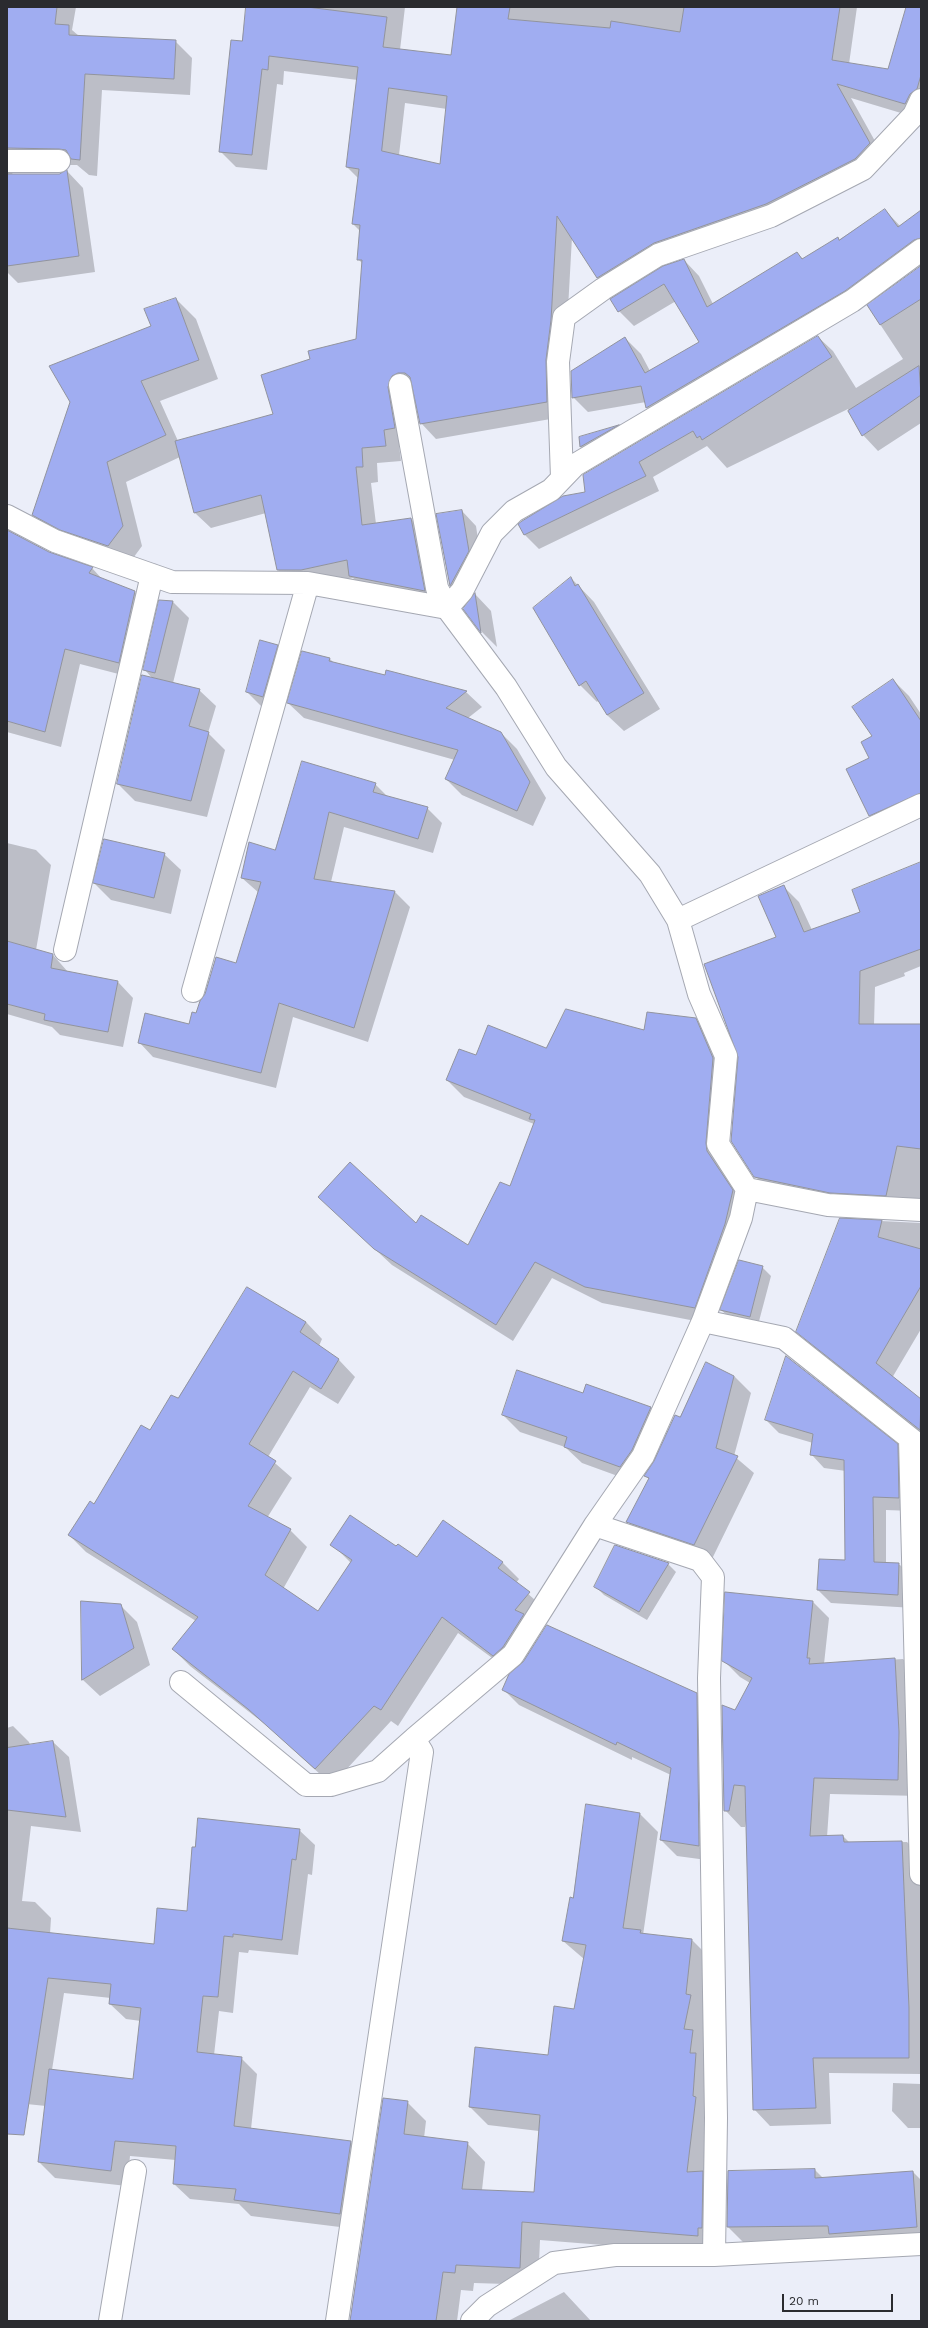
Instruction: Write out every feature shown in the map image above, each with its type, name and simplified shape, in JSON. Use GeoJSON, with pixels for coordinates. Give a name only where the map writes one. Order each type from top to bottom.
{"type":"FeatureCollection","features":[{"type":"Feature","properties":{"kind":"street"},"geometry":{"type":"LineString","coordinates":[[562,478],[558,362],[564,317],[603,289],[658,255],[771,216],[863,169],[914,115],[921,100]]}},
{"type":"Feature","properties":{"kind":"street"},"geometry":{"type":"LineString","coordinates":[[7,161],[59,161]]}},
{"type":"Feature","properties":{"kind":"street"},"geometry":{"type":"LineString","coordinates":[[447,608],[462,591],[492,533],[514,511],[551,490],[575,465],[852,301],[921,250]]}},
{"type":"Feature","properties":{"kind":"street"},"geometry":{"type":"LineString","coordinates":[[400,385],[437,588],[447,608],[506,687],[556,767],[650,874],[678,920],[699,994],[726,1056],[718,1144],[748,1189],[828,1205],[921,1210]]}},
{"type":"Feature","properties":{"kind":"street"},"geometry":{"type":"LineString","coordinates":[[7,516],[55,541],[172,582],[308,583],[447,608]]}},
{"type":"Feature","properties":{"kind":"street"},"geometry":{"type":"LineString","coordinates":[[64,950],[152,575]]}},
{"type":"Feature","properties":{"kind":"street"},"geometry":{"type":"LineString","coordinates":[[193,991],[308,583]]}},
{"type":"Feature","properties":{"kind":"street"},"geometry":{"type":"LineString","coordinates":[[678,920],[921,805]]}},
{"type":"Feature","properties":{"kind":"street"},"geometry":{"type":"LineString","coordinates":[[181,1682],[306,1785],[331,1785],[378,1771],[513,1655],[595,1525],[643,1456],[703,1320],[741,1218],[748,1189]]}},
{"type":"Feature","properties":{"kind":"street"},"geometry":{"type":"LineString","coordinates":[[703,1320],[784,1338],[916,1443],[921,1874]]}},
{"type":"Feature","properties":{"kind":"street"},"geometry":{"type":"LineString","coordinates":[[595,1525],[700,1560],[712,1577],[709,1678],[716,2118],[714,2255]]}},
{"type":"Feature","properties":{"kind":"street"},"geometry":{"type":"LineString","coordinates":[[337,2321],[422,1752],[414,1739]]}},
{"type":"Feature","properties":{"kind":"street"},"geometry":{"type":"LineString","coordinates":[[110,2321],[135,2171]]}},
{"type":"Feature","properties":{"kind":"street"},"geometry":{"type":"LineString","coordinates":[[472,2321],[487,2306],[554,2263],[615,2255],[714,2255],[921,2244]]}},
{"type":"Feature","properties":{"kind":"building"},"geometry":{"type":"Polygon","coordinates":[[[7,7],[57,7],[55,24],[69,25],[69,35],[176,40],[174,79],[85,74],[80,160],[71,159],[66,150],[7,148],[7,7]]]}},
{"type":"Feature","properties":{"kind":"building"},"geometry":{"type":"Polygon","coordinates":[[[246,7],[307,7],[387,17],[383,47],[451,55],[457,7],[510,7],[508,19],[610,28],[611,21],[680,32],[684,7],[840,7],[832,60],[888,69],[906,7],[921,7],[921,75],[917,89],[910,94],[905,104],[837,84],[870,143],[855,159],[766,204],[654,243],[597,278],[557,216],[551,320],[546,360],[547,402],[420,424],[410,377],[405,373],[398,373],[392,376],[388,387],[395,428],[384,430],[386,446],[362,448],[363,467],[356,467],[362,525],[411,518],[425,591],[349,576],[347,560],[301,570],[277,570],[261,495],[194,513],[175,441],[273,414],[261,375],[310,359],[308,351],[356,339],[362,260],[357,260],[360,225],[352,224],[359,169],[346,167],[358,67],[269,56],[268,70],[262,69],[252,155],[219,152],[231,40],[242,41],[246,7]],[[389,88],[382,151],[440,164],[447,96],[389,88]]]}},
{"type":"Feature","properties":{"kind":"building"},"geometry":{"type":"Polygon","coordinates":[[[67,170],[79,256],[7,266],[7,174],[59,174],[67,170]]]}},
{"type":"Feature","properties":{"kind":"building"},"geometry":{"type":"Polygon","coordinates":[[[885,209],[898,227],[921,210],[921,238],[914,240],[845,291],[646,408],[641,386],[572,398],[571,371],[625,337],[645,373],[699,342],[664,284],[618,312],[610,299],[663,266],[684,259],[707,307],[797,252],[802,259],[838,237],[839,240],[885,209]]]}},
{"type":"Feature","properties":{"kind":"building"},"geometry":{"type":"Polygon","coordinates":[[[921,266],[921,299],[880,325],[867,305],[921,266]]]}},
{"type":"Feature","properties":{"kind":"building"},"geometry":{"type":"Polygon","coordinates":[[[176,298],[199,360],[141,381],[166,435],[107,462],[123,526],[108,546],[60,530],[32,515],[70,402],[49,366],[151,326],[144,309],[176,298]]]}},
{"type":"Feature","properties":{"kind":"building"},"geometry":{"type":"Polygon","coordinates":[[[818,336],[832,357],[702,440],[700,436],[697,438],[693,431],[639,462],[646,476],[524,535],[518,524],[522,521],[563,496],[585,492],[583,475],[818,336]]]}},
{"type":"Feature","properties":{"kind":"building"},"geometry":{"type":"Polygon","coordinates":[[[919,366],[921,395],[862,436],[848,411],[919,366]]]}},
{"type":"Feature","properties":{"kind":"building"},"geometry":{"type":"Polygon","coordinates":[[[619,425],[580,447],[579,437],[619,425]]]}},
{"type":"Feature","properties":{"kind":"building"},"geometry":{"type":"Polygon","coordinates":[[[462,510],[469,551],[450,586],[436,514],[462,510]]]}},
{"type":"Feature","properties":{"kind":"building"},"geometry":{"type":"Polygon","coordinates":[[[7,530],[49,552],[93,567],[89,573],[135,591],[119,663],[65,649],[45,732],[7,721],[7,530]]]}},
{"type":"Feature","properties":{"kind":"building"},"geometry":{"type":"Polygon","coordinates":[[[571,577],[575,586],[578,584],[644,693],[607,715],[586,681],[579,686],[533,608],[571,577]]]}},
{"type":"Feature","properties":{"kind":"building"},"geometry":{"type":"Polygon","coordinates":[[[475,593],[481,633],[463,609],[475,593]]]}},
{"type":"Feature","properties":{"kind":"building"},"geometry":{"type":"Polygon","coordinates":[[[159,600],[173,601],[155,673],[143,670],[159,600]]]}},
{"type":"Feature","properties":{"kind":"building"},"geometry":{"type":"Polygon","coordinates":[[[260,640],[278,645],[263,697],[246,692],[260,640]]]}},
{"type":"Feature","properties":{"kind":"building"},"geometry":{"type":"Polygon","coordinates":[[[302,651],[330,658],[329,661],[385,675],[386,670],[467,691],[446,708],[501,732],[530,782],[517,811],[445,779],[458,750],[287,703],[302,651]]]}},
{"type":"Feature","properties":{"kind":"building"},"geometry":{"type":"Polygon","coordinates":[[[142,675],[200,689],[189,726],[209,732],[191,801],[117,784],[142,675]]]}},
{"type":"Feature","properties":{"kind":"building"},"geometry":{"type":"Polygon","coordinates":[[[893,679],[921,721],[921,793],[869,816],[846,769],[869,758],[861,742],[872,736],[852,707],[893,679]]]}},
{"type":"Feature","properties":{"kind":"building"},"geometry":{"type":"Polygon","coordinates":[[[302,761],[376,783],[373,792],[428,807],[418,839],[329,812],[314,879],[395,891],[354,1028],[279,1003],[261,1073],[138,1043],[145,1013],[189,1024],[192,1012],[196,1013],[200,1001],[205,994],[216,957],[236,963],[261,882],[241,878],[249,842],[275,850],[302,761]]]}},
{"type":"Feature","properties":{"kind":"building"},"geometry":{"type":"Polygon","coordinates":[[[104,839],[165,853],[154,898],[93,883],[104,839]]]}},
{"type":"Feature","properties":{"kind":"building"},"geometry":{"type":"Polygon","coordinates":[[[921,862],[921,949],[860,971],[859,1024],[921,1024],[921,1149],[897,1146],[886,1196],[830,1193],[754,1177],[731,1141],[738,1057],[704,964],[776,937],[758,896],[784,885],[804,932],[860,912],[852,890],[921,862]]]}},
{"type":"Feature","properties":{"kind":"building"},"geometry":{"type":"Polygon","coordinates":[[[7,941],[53,954],[51,968],[118,981],[108,1032],[44,1020],[45,1014],[7,1004],[7,941]]]}},
{"type":"Feature","properties":{"kind":"building"},"geometry":{"type":"Polygon","coordinates":[[[566,1009],[644,1030],[647,1012],[696,1018],[713,1058],[706,1143],[707,1151],[733,1190],[725,1224],[695,1308],[585,1287],[535,1262],[496,1325],[374,1249],[318,1197],[350,1162],[416,1223],[421,1215],[468,1245],[500,1182],[510,1186],[535,1120],[529,1119],[531,1114],[446,1080],[459,1049],[476,1055],[488,1025],[546,1048],[566,1009]]]}},
{"type":"Feature","properties":{"kind":"building"},"geometry":{"type":"Polygon","coordinates":[[[840,1218],[882,1220],[878,1237],[921,1249],[921,1286],[876,1363],[921,1399],[920,1430],[796,1332],[840,1218]]]}},
{"type":"Feature","properties":{"kind":"building"},"geometry":{"type":"Polygon","coordinates":[[[739,1260],[763,1266],[750,1317],[720,1310],[739,1260]]]}},
{"type":"Feature","properties":{"kind":"building"},"geometry":{"type":"Polygon","coordinates":[[[247,1287],[306,1322],[300,1332],[339,1359],[321,1389],[293,1371],[249,1444],[276,1461],[248,1506],[291,1529],[265,1575],[318,1611],[352,1560],[330,1545],[350,1515],[396,1546],[398,1544],[417,1557],[443,1520],[503,1562],[498,1568],[530,1592],[515,1610],[524,1614],[503,1647],[493,1656],[442,1617],[381,1710],[374,1706],[315,1769],[248,1709],[172,1649],[198,1617],[68,1535],[90,1501],[94,1504],[141,1425],[150,1430],[171,1395],[178,1398],[247,1287]]]}},
{"type":"Feature","properties":{"kind":"building"},"geometry":{"type":"Polygon","coordinates":[[[786,1356],[898,1444],[899,1498],[873,1497],[874,1562],[899,1563],[898,1595],[817,1590],[819,1559],[845,1560],[844,1460],[810,1455],[813,1434],[765,1420],[786,1356]]]}},
{"type":"Feature","properties":{"kind":"building"},"geometry":{"type":"Polygon","coordinates":[[[706,1362],[734,1376],[716,1448],[738,1456],[694,1545],[626,1522],[649,1478],[644,1476],[654,1461],[675,1415],[680,1417],[706,1362]]]}},
{"type":"Feature","properties":{"kind":"building"},"geometry":{"type":"Polygon","coordinates":[[[517,1370],[583,1393],[586,1384],[651,1407],[632,1450],[620,1467],[564,1447],[567,1437],[502,1415],[517,1370]]]}},
{"type":"Feature","properties":{"kind":"building"},"geometry":{"type":"Polygon","coordinates":[[[615,1545],[669,1563],[639,1612],[594,1587],[615,1545]]]}},
{"type":"Feature","properties":{"kind":"building"},"geometry":{"type":"Polygon","coordinates":[[[725,1592],[813,1601],[807,1658],[810,1658],[809,1664],[895,1658],[899,1732],[898,1780],[814,1778],[810,1836],[843,1835],[844,1842],[902,1841],[909,2008],[909,2058],[813,2058],[816,2108],[753,2110],[745,1786],[734,1785],[729,1811],[724,1811],[722,1705],[735,1710],[752,1678],[722,1661],[725,1592]]]}},
{"type":"Feature","properties":{"kind":"building"},"geometry":{"type":"Polygon","coordinates":[[[81,1601],[121,1604],[134,1648],[82,1680],[81,1601]]]}},
{"type":"Feature","properties":{"kind":"building"},"geometry":{"type":"Polygon","coordinates":[[[547,1625],[697,1693],[699,1846],[660,1840],[671,1768],[617,1742],[616,1745],[502,1690],[509,1674],[523,1662],[547,1625]]]}},
{"type":"Feature","properties":{"kind":"building"},"geometry":{"type":"Polygon","coordinates":[[[53,1741],[66,1817],[7,1810],[7,1748],[53,1741]]]}},
{"type":"Feature","properties":{"kind":"building"},"geometry":{"type":"Polygon","coordinates":[[[586,1804],[640,1813],[623,1928],[641,1930],[640,1933],[692,1939],[686,1994],[691,1995],[684,2029],[693,2030],[690,2053],[696,2053],[693,2096],[696,2097],[687,2172],[703,2171],[702,2228],[698,2228],[698,2236],[522,2222],[520,2268],[456,2265],[455,2273],[443,2272],[436,2321],[350,2321],[383,2098],[408,2101],[404,2134],[468,2142],[462,2189],[534,2192],[540,2115],[469,2107],[475,2047],[548,2055],[554,2006],[574,2009],[586,1945],[562,1941],[570,1897],[573,1898],[586,1804]]]}},
{"type":"Feature","properties":{"kind":"building"},"geometry":{"type":"Polygon","coordinates":[[[198,1818],[300,1829],[296,1860],[292,1859],[282,1940],[233,1934],[233,1937],[224,1936],[218,1997],[203,1996],[197,2052],[242,2057],[234,2126],[351,2141],[340,2214],[234,2200],[236,2189],[173,2184],[176,2146],[115,2141],[111,2171],[38,2162],[49,2069],[133,2079],[141,2008],[109,2004],[111,1984],[48,1978],[24,2135],[7,2134],[7,1928],[154,1944],[157,1908],[187,1911],[192,1847],[195,1847],[198,1818]]]}},
{"type":"Feature","properties":{"kind":"building"},"geometry":{"type":"Polygon","coordinates":[[[815,2169],[815,2178],[913,2171],[917,2227],[829,2234],[828,2226],[727,2227],[728,2171],[815,2169]]]}}]}
